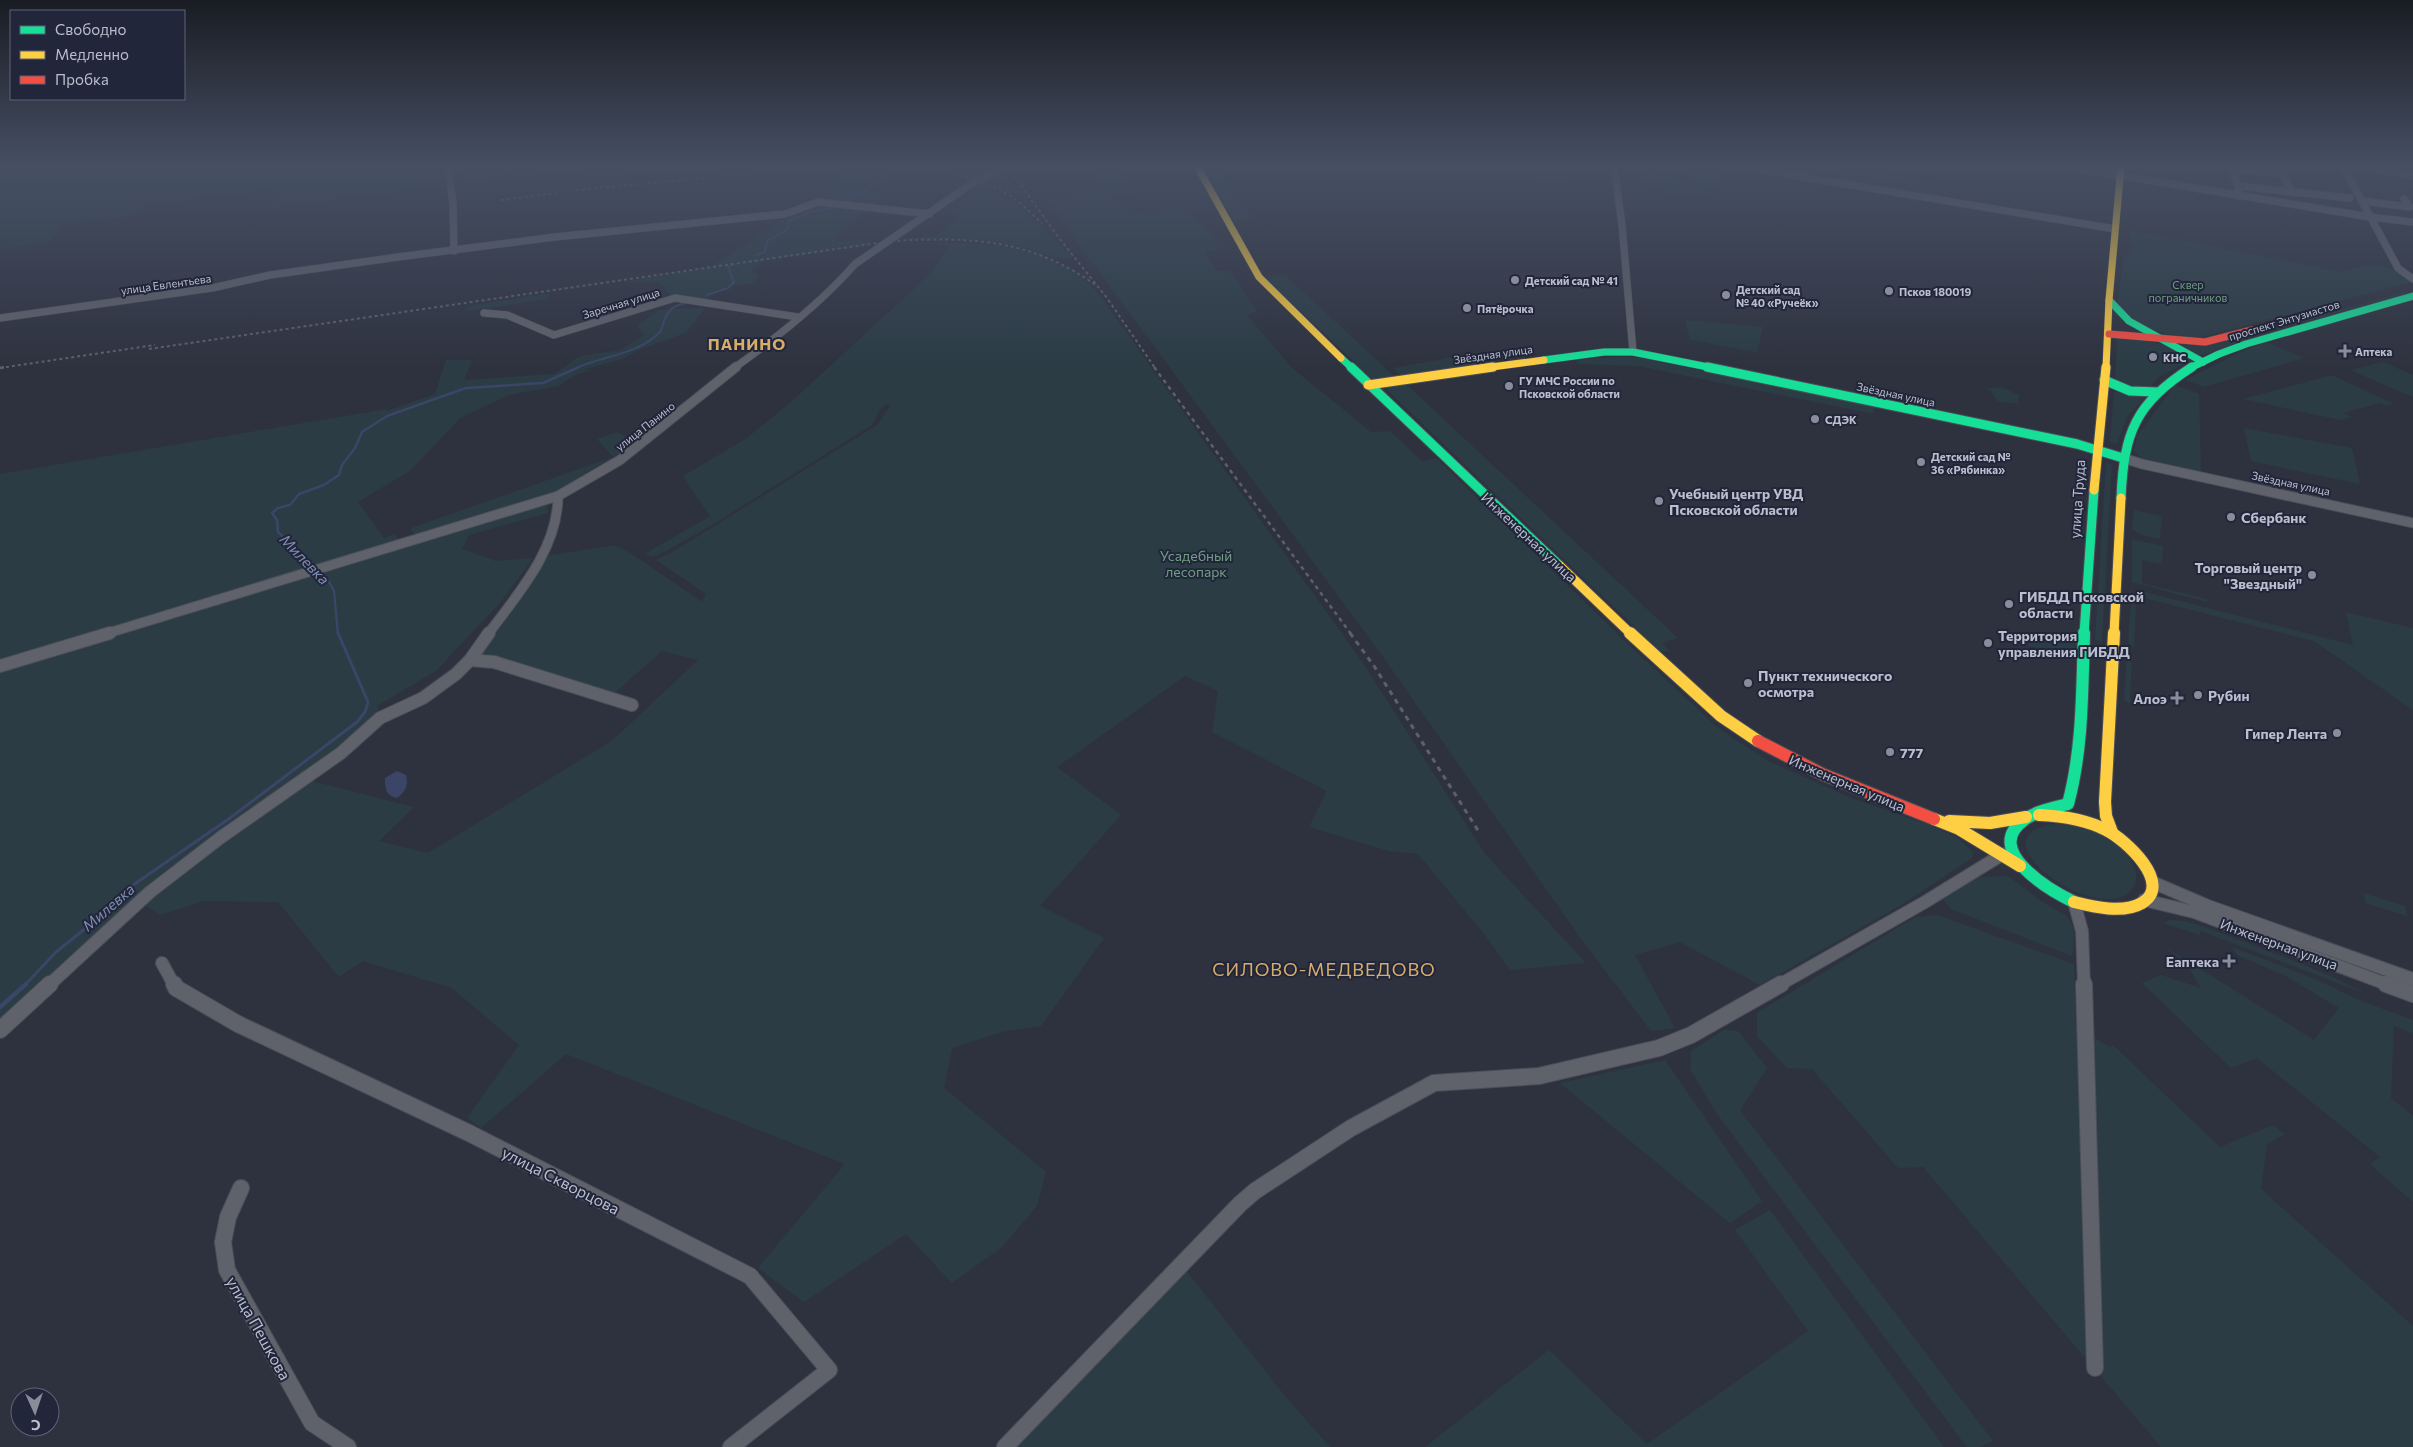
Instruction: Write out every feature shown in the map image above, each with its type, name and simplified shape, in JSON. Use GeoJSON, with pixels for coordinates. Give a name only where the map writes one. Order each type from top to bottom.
{"type":"FeatureCollection","features":[{"type":"Feature","properties":{"kind":"main road","name":"Инженерная улица"},"geometry":{"type":"LineString","coordinates":[[1235,234],[1259,277],[1368,386],[1674,675],[1728,721],[1783,756],[1854,788],[1937,819],[2003,854],[2042,885],[2074,902],[2105,909],[2134,906],[2144,900]]}},
{"type":"Feature","properties":{"kind":"main road","name":"улица Труда"},"geometry":{"type":"LineString","coordinates":[[2034,816],[2068,804],[2074,785],[2082,707],[2085,593],[2096,449],[2109,334],[2109,300],[2115,234]]}},
{"type":"Feature","properties":{"kind":"main road","name":"проспект Энтузиастов"},"geometry":{"type":"LineString","coordinates":[[2109,334],[2164,340],[2214,342],[2413,285]]}},
{"type":"Feature","properties":{"kind":"main road","name":"проспект Энтузиастов"},"geometry":{"type":"LineString","coordinates":[[2123,458],[2124,448],[2132,430],[2157,392],[2167,381],[2203,362],[2246,343],[2413,296]]}},
{"type":"Feature","properties":{"kind":"main road"},"geometry":{"type":"LineString","coordinates":[[2109,300],[2121,315],[2203,362]]}},
{"type":"Feature","properties":{"kind":"main road","name":"Звёздная улица"},"geometry":{"type":"LineString","coordinates":[[1368,386],[1604,352],[1633,352],[2096,449],[2123,458]]}},
{"type":"Feature","properties":{"kind":"main road"},"geometry":{"type":"LineString","coordinates":[[2104,380],[2130,391],[2157,392]]}},
{"type":"Feature","properties":{"kind":"main road"},"geometry":{"type":"LineString","coordinates":[[2112,832],[2106,816],[2105,802],[2123,458]]}},
{"type":"Feature","properties":{"kind":"main road","name":"Инженерная улица"},"geometry":{"type":"LineString","coordinates":[[1937,819],[1990,823],[2034,816],[2074,817],[2112,832],[2131,846],[2145,861],[2151,872],[2152,882]]}},
{"type":"Feature","properties":{"kind":"main road","name":"Инженерная улица"},"geometry":{"type":"LineString","coordinates":[[2020,866],[2012,850],[2010,836],[2017,824],[2034,816]]}},
{"type":"Feature","properties":{"kind":"main road"},"geometry":{"type":"LineString","coordinates":[[2144,900],[2150,892],[2152,882]]}},
{"type":"Feature","properties":{"kind":"street"},"geometry":{"type":"LineString","coordinates":[[454,234],[454,251]]}},
{"type":"Feature","properties":{"kind":"street","name":"улица Евлентьева"},"geometry":{"type":"LineString","coordinates":[[0,318],[212,288],[270,275],[590,234]]}},
{"type":"Feature","properties":{"kind":"street","name":"улица Панино"},"geometry":{"type":"LineString","coordinates":[[0,666],[327,568],[558,496],[632,451],[798,317],[843,278],[855,264],[900,234]]}},
{"type":"Feature","properties":{"kind":"street"},"geometry":{"type":"LineString","coordinates":[[1623,234],[1633,352]]}},
{"type":"Feature","properties":{"kind":"street"},"geometry":{"type":"LineString","coordinates":[[2379,234],[2398,268],[2413,279]]}},
{"type":"Feature","properties":{"kind":"street","name":"Заречная улица"},"geometry":{"type":"LineString","coordinates":[[484,313],[507,315],[554,335],[675,298],[798,317]]}},
{"type":"Feature","properties":{"kind":"street","name":"Звёздная улица"},"geometry":{"type":"LineString","coordinates":[[2123,458],[2142,464],[2413,523]]}},
{"type":"Feature","properties":{"kind":"street"},"geometry":{"type":"LineString","coordinates":[[0,1030],[150,892],[220,838],[341,753],[380,718],[423,698],[456,674],[470,660],[531,575],[549,540],[558,509],[558,496]]}},
{"type":"Feature","properties":{"kind":"street"},"geometry":{"type":"LineString","coordinates":[[470,660],[494,662],[632,706]]}},
{"type":"Feature","properties":{"kind":"street"},"geometry":{"type":"LineString","coordinates":[[1005,1447],[1240,1204],[1255,1191],[1351,1128],[1434,1083],[1539,1076],[1659,1048],[1691,1035],[1924,902],[2003,854]]}},
{"type":"Feature","properties":{"kind":"street","name":"Инженерная улица"},"geometry":{"type":"LineString","coordinates":[[2152,882],[2208,906],[2413,979]]}},
{"type":"Feature","properties":{"kind":"street","name":"Инженерная улица"},"geometry":{"type":"LineString","coordinates":[[2144,900],[2194,912],[2413,994]]}},
{"type":"Feature","properties":{"kind":"street"},"geometry":{"type":"LineString","coordinates":[[2074,902],[2082,931],[2094,1368]]}},
{"type":"Feature","properties":{"kind":"street","name":"улица Скворцова"},"geometry":{"type":"LineString","coordinates":[[162,963],[176,988],[238,1024],[469,1133],[750,1276],[829,1370],[731,1447]]}},
{"type":"Feature","properties":{"kind":"street","name":"улица Пешкова"},"geometry":{"type":"LineString","coordinates":[[241,1188],[228,1217],[223,1242],[227,1270],[248,1311],[312,1423],[348,1447]]}},
{"type":"Feature","properties":{"kind":"green space"},"geometry":{"type":"Polygon","coordinates":[[[0,234],[56,234],[51,242],[0,249],[0,234]]]}},
{"type":"Feature","properties":{"kind":"green space"},"geometry":{"type":"Polygon","coordinates":[[[762,234],[838,234],[835,241],[874,240],[866,245],[762,261],[752,270],[760,277],[752,284],[728,286],[704,300],[671,295],[661,283],[624,282],[711,267],[762,234]]]}},
{"type":"Feature","properties":{"kind":"green space"},"geometry":{"type":"Polygon","coordinates":[[[938,234],[1048,234],[1072,258],[1056,257],[992,241],[954,239],[904,240],[904,238],[935,236],[938,234]]]}},
{"type":"Feature","properties":{"kind":"green space"},"geometry":{"type":"Polygon","coordinates":[[[1071,234],[1212,234],[1228,248],[1204,251],[1217,271],[1230,271],[1257,311],[1247,315],[1291,367],[1371,432],[1390,431],[1422,461],[1436,458],[1628,644],[1718,728],[1768,761],[1851,798],[1929,825],[1958,838],[1973,852],[1972,858],[1901,905],[1760,985],[1680,942],[1635,955],[1675,1028],[1651,1031],[1579,936],[1381,654],[1071,234]]]}},
{"type":"Feature","properties":{"kind":"green space","name":"Сквер пограничников"},"geometry":{"type":"Polygon","coordinates":[[[2130,234],[2147,234],[2342,272],[2362,267],[2379,266],[2395,271],[2413,282],[2194,339],[2153,329],[2136,320],[2117,306],[2124,255],[2131,255],[2132,244],[2130,234]]]}},
{"type":"Feature","properties":{"kind":"green space","name":"Усадебный лесопарк"},"geometry":{"type":"Polygon","coordinates":[[[916,242],[997,246],[1036,254],[1076,273],[1098,293],[1363,663],[1485,854],[1586,963],[1510,970],[1485,935],[1418,854],[1389,851],[1309,827],[1327,791],[1212,732],[1218,691],[1185,676],[1057,767],[1121,815],[1040,906],[1104,938],[1041,1026],[1002,1032],[952,1048],[944,1088],[1046,1172],[1037,1206],[1002,1247],[952,1283],[906,1234],[804,1302],[758,1268],[845,1164],[566,1054],[481,1128],[467,1118],[519,1045],[452,988],[363,961],[339,977],[278,902],[204,901],[160,915],[138,901],[0,1037],[0,670],[415,537],[411,528],[613,457],[597,439],[617,432],[627,437],[650,434],[624,451],[584,474],[558,491],[546,501],[548,513],[469,535],[462,549],[496,561],[533,558],[503,599],[437,670],[377,706],[381,716],[304,779],[414,807],[379,841],[428,853],[613,740],[698,660],[662,651],[612,695],[475,658],[518,600],[546,556],[615,545],[635,556],[702,602],[706,594],[656,560],[676,550],[877,425],[891,405],[886,404],[879,411],[872,425],[715,523],[664,552],[651,557],[645,554],[710,516],[683,476],[747,438],[791,402],[928,276],[950,246],[916,242]]]}},
{"type":"Feature","properties":{"kind":"green space"},"geometry":{"type":"Polygon","coordinates":[[[1285,275],[1396,378],[1375,381],[1265,278],[1285,275]]]}},
{"type":"Feature","properties":{"kind":"green space"},"geometry":{"type":"Polygon","coordinates":[[[2405,292],[2409,293],[2296,324],[2293,323],[2405,292]]]}},
{"type":"Feature","properties":{"kind":"green space"},"geometry":{"type":"Polygon","coordinates":[[[552,293],[546,299],[463,312],[468,306],[552,293]]]}},
{"type":"Feature","properties":{"kind":"green space"},"geometry":{"type":"Polygon","coordinates":[[[705,308],[686,333],[646,347],[619,360],[583,370],[593,370],[575,375],[559,386],[509,395],[460,418],[411,470],[358,502],[384,538],[395,534],[400,541],[0,662],[0,474],[387,409],[387,411],[435,394],[446,360],[472,360],[464,380],[554,374],[580,356],[620,350],[644,335],[637,326],[659,310],[705,308]]]}},
{"type":"Feature","properties":{"kind":"green space"},"geometry":{"type":"Polygon","coordinates":[[[1685,320],[1763,327],[1757,352],[1690,340],[1685,320]]]}},
{"type":"Feature","properties":{"kind":"green space"},"geometry":{"type":"Polygon","coordinates":[[[2271,330],[2200,356],[2181,345],[2216,343],[2271,330]]]}},
{"type":"Feature","properties":{"kind":"green space"},"geometry":{"type":"Polygon","coordinates":[[[2117,339],[2135,339],[2167,346],[2185,355],[2190,361],[2159,377],[2147,390],[2139,391],[2115,384],[2117,339]]]}},
{"type":"Feature","properties":{"kind":"green space"},"geometry":{"type":"Polygon","coordinates":[[[2265,342],[2304,358],[2204,387],[2185,380],[2237,354],[2265,342]]]}},
{"type":"Feature","properties":{"kind":"green space"},"geometry":{"type":"Polygon","coordinates":[[[1472,354],[1486,366],[1404,378],[1393,368],[1472,354]]]}},
{"type":"Feature","properties":{"kind":"green space"},"geometry":{"type":"Polygon","coordinates":[[[1619,357],[1644,358],[1875,405],[1873,414],[1638,366],[1578,364],[1576,360],[1619,357]]]}},
{"type":"Feature","properties":{"kind":"green space"},"geometry":{"type":"Polygon","coordinates":[[[2383,362],[2413,375],[2413,397],[2350,370],[2383,362]]]}},
{"type":"Feature","properties":{"kind":"green space"},"geometry":{"type":"Polygon","coordinates":[[[2332,375],[2394,404],[2385,405],[2380,403],[2343,413],[2352,417],[2340,420],[2243,399],[2332,375]]]}},
{"type":"Feature","properties":{"kind":"green space"},"geometry":{"type":"Polygon","coordinates":[[[1406,384],[1678,638],[1662,643],[1671,652],[1660,651],[1387,390],[1388,388],[1406,384]]]}},
{"type":"Feature","properties":{"kind":"green space"},"geometry":{"type":"Polygon","coordinates":[[[2175,385],[2199,394],[2201,473],[2155,463],[2139,456],[2134,451],[2137,436],[2175,385]]]}},
{"type":"Feature","properties":{"kind":"green space"},"geometry":{"type":"Polygon","coordinates":[[[2001,387],[2019,395],[2018,404],[1997,401],[1991,391],[1984,389],[2001,387]]]}},
{"type":"Feature","properties":{"kind":"green space"},"geometry":{"type":"Polygon","coordinates":[[[2114,392],[2146,396],[2128,415],[2117,444],[2110,442],[2114,392]]]}},
{"type":"Feature","properties":{"kind":"green space"},"geometry":{"type":"Polygon","coordinates":[[[2244,428],[2352,448],[2360,484],[2251,461],[2244,428]]]}},
{"type":"Feature","properties":{"kind":"green space"},"geometry":{"type":"Polygon","coordinates":[[[2106,462],[2112,465],[2102,642],[2095,640],[2106,462]]]}},
{"type":"Feature","properties":{"kind":"green space"},"geometry":{"type":"Polygon","coordinates":[[[2134,510],[2162,516],[2160,539],[2141,535],[2132,529],[2134,510]]]}},
{"type":"Feature","properties":{"kind":"green space"},"geometry":{"type":"Polygon","coordinates":[[[2132,539],[2163,546],[2162,564],[2142,560],[2142,583],[2207,599],[2207,602],[2132,582],[2132,539]]]}},
{"type":"Feature","properties":{"kind":"green space"},"geometry":{"type":"Polygon","coordinates":[[[2141,591],[2353,645],[2346,612],[2413,628],[2413,710],[2314,641],[2148,599],[2141,591]]]}},
{"type":"Feature","properties":{"kind":"green space"},"geometry":{"type":"Polygon","coordinates":[[[2131,603],[2136,603],[2134,647],[2128,643],[2131,603]]]}},
{"type":"Feature","properties":{"kind":"green space"},"geometry":{"type":"Polygon","coordinates":[[[2030,631],[2075,642],[2074,657],[2029,646],[2030,631]]]}},
{"type":"Feature","properties":{"kind":"green space"},"geometry":{"type":"Polygon","coordinates":[[[2127,656],[2132,657],[2130,704],[2124,700],[2127,656]]]}},
{"type":"Feature","properties":{"kind":"green space"},"geometry":{"type":"Polygon","coordinates":[[[2054,824],[2076,826],[2109,839],[2118,846],[2133,864],[2136,872],[2134,886],[2119,898],[2097,898],[2073,891],[2051,878],[2034,862],[2026,846],[2031,832],[2054,824]]]}},
{"type":"Feature","properties":{"kind":"green space"},"geometry":{"type":"Polygon","coordinates":[[[2008,876],[2044,903],[2066,915],[2075,930],[2072,956],[1951,909],[1943,900],[1978,877],[2008,876]]]}},
{"type":"Feature","properties":{"kind":"green space"},"geometry":{"type":"Polygon","coordinates":[[[2364,893],[2405,906],[2407,916],[2365,903],[2364,893]]]}},
{"type":"Feature","properties":{"kind":"green space"},"geometry":{"type":"Polygon","coordinates":[[[1937,915],[2074,964],[2076,1025],[2109,1047],[2113,1045],[2220,1147],[2273,1125],[2285,1134],[2267,1144],[2261,1189],[2413,1326],[2413,1447],[2161,1447],[1923,1167],[1898,1168],[1812,1069],[1787,1068],[1757,1036],[1757,1013],[1915,917],[1937,915]]]}},
{"type":"Feature","properties":{"kind":"green space"},"geometry":{"type":"Polygon","coordinates":[[[2169,920],[2196,924],[2214,930],[2303,964],[2364,993],[2201,931],[2200,935],[2163,923],[2169,920]]]}},
{"type":"Feature","properties":{"kind":"green space"},"geometry":{"type":"Polygon","coordinates":[[[2157,942],[2314,1040],[2339,1008],[2286,976],[2237,955],[2232,947],[2315,979],[2359,1000],[2413,1020],[2413,1033],[2394,1026],[2391,1098],[2413,1116],[2413,1202],[2370,1164],[2380,1157],[2257,1058],[2231,1068],[2142,983],[2161,975],[2201,988],[2186,963],[2157,942]]]}},
{"type":"Feature","properties":{"kind":"green space"},"geometry":{"type":"Polygon","coordinates":[[[1724,1030],[1738,1031],[1767,1068],[1740,1110],[1993,1441],[1980,1447],[1967,1447],[1717,1114],[1690,1069],[1691,1051],[1724,1030]]]}},
{"type":"Feature","properties":{"kind":"green space"},"geometry":{"type":"Polygon","coordinates":[[[1665,1060],[1762,1201],[1730,1223],[1560,1083],[1665,1060]]]}},
{"type":"Feature","properties":{"kind":"green space"},"geometry":{"type":"Polygon","coordinates":[[[1770,1210],[1944,1447],[1425,1447],[1549,1350],[1647,1444],[1808,1331],[1735,1230],[1770,1210]]]}},
{"type":"Feature","properties":{"kind":"green space"},"geometry":{"type":"Polygon","coordinates":[[[1184,1268],[1285,1396],[1330,1447],[1015,1447],[1184,1268]]]}},
{"type":"Feature","properties":{"kind":"water"},"geometry":{"type":"Polygon","coordinates":[[[397,771],[406,775],[407,785],[397,798],[388,794],[385,778],[397,771]]]}},
{"type":"Feature","properties":{"kind":"waterway","name":"Милевка"},"geometry":{"type":"LineString","coordinates":[[756,255],[765,252],[767,241],[780,234]]}},
{"type":"Feature","properties":{"kind":"waterway","name":"Милевка"},"geometry":{"type":"LineString","coordinates":[[707,295],[728,288],[734,282],[728,267],[733,264]]}},
{"type":"Feature","properties":{"kind":"waterway","name":"Милевка"},"geometry":{"type":"LineString","coordinates":[[576,368],[642,345],[660,332],[666,316],[671,310],[690,302]]}},
{"type":"Feature","properties":{"kind":"waterway","name":"Милевка"},"geometry":{"type":"LineString","coordinates":[[338,634],[334,591],[328,580],[278,532],[277,520],[272,513],[278,508],[290,505],[299,494],[324,485],[339,475],[342,465],[355,448],[362,432],[387,416],[466,388],[543,383],[579,367]]}},
{"type":"Feature","properties":{"kind":"waterway","name":"Милевка"},"geometry":{"type":"LineString","coordinates":[[26,984],[56,952],[91,924],[123,892],[230,818],[357,722],[365,712],[368,702],[338,633]]}},
{"type":"Feature","properties":{"kind":"waterway","name":"Милевка"},"geometry":{"type":"LineString","coordinates":[[0,1007],[26,984]]}},
{"type":"Feature","properties":{"kind":"railway"},"geometry":{"type":"LineString","coordinates":[[1056,234],[1107,298],[1155,368]]}},
{"type":"Feature","properties":{"kind":"railway"},"geometry":{"type":"LineString","coordinates":[[149,349],[891,241],[947,240],[999,244],[1048,258],[1097,286]]}},
{"type":"Feature","properties":{"kind":"railway"},"geometry":{"type":"LineString","coordinates":[[5,367],[0,368],[155,345]]}},
{"type":"Feature","properties":{"kind":"railway"},"geometry":{"type":"LineString","coordinates":[[1154,367],[1351,634]]}},
{"type":"Feature","properties":{"kind":"railway"},"geometry":{"type":"LineString","coordinates":[[1350,633],[1374,666],[1479,832]]}},
{"type":"Feature","properties":{"kind":"traffic: fast"},"geometry":{"type":"LineString","coordinates":[[2121,498],[2122,467],[2125,449],[2136,422],[2151,399],[2171,381],[2194,366],[2246,344],[2413,296]]}},
{"type":"Feature","properties":{"kind":"traffic: fast"},"geometry":{"type":"LineString","coordinates":[[2109,300],[2129,321],[2203,362]]}},
{"type":"Feature","properties":{"kind":"traffic: fast"},"geometry":{"type":"LineString","coordinates":[[1544,360],[1604,352],[1633,352],[2077,444],[2123,458]]}},
{"type":"Feature","properties":{"kind":"traffic: fast"},"geometry":{"type":"LineString","coordinates":[[1341,358],[1559,565]]}},
{"type":"Feature","properties":{"kind":"traffic: fast"},"geometry":{"type":"LineString","coordinates":[[2104,380],[2130,391],[2157,392]]}},
{"type":"Feature","properties":{"kind":"traffic: fast"},"geometry":{"type":"LineString","coordinates":[[2074,902],[2051,890],[2026,871],[2017,860],[2011,848],[2011,837],[2018,825],[2028,817],[2068,804],[2074,782],[2082,714],[2084,623],[2094,490]]}},
{"type":"Feature","properties":{"kind":"traffic: slow"},"geometry":{"type":"LineString","coordinates":[[1235,234],[1259,277],[1341,358]]}},
{"type":"Feature","properties":{"kind":"traffic: slow"},"geometry":{"type":"LineString","coordinates":[[2094,490],[2109,334],[2109,300],[2115,234]]}},
{"type":"Feature","properties":{"kind":"traffic: slow"},"geometry":{"type":"LineString","coordinates":[[1368,385],[1544,360]]}},
{"type":"Feature","properties":{"kind":"traffic: slow"},"geometry":{"type":"LineString","coordinates":[[2112,832],[2106,816],[2105,802],[2121,498]]}},
{"type":"Feature","properties":{"kind":"traffic: slow"},"geometry":{"type":"LineString","coordinates":[[1559,565],[1674,675],[1721,716],[1758,741]]}},
{"type":"Feature","properties":{"kind":"traffic: slow"},"geometry":{"type":"LineString","coordinates":[[2039,815],[2082,820],[2108,830],[2130,847],[2150,874],[2152,881],[2150,896],[2143,903],[2133,907],[2120,909],[2094,907],[2074,902]]}},
{"type":"Feature","properties":{"kind":"traffic: slow"},"geometry":{"type":"LineString","coordinates":[[1949,821],[1990,823],[2026,817]]}},
{"type":"Feature","properties":{"kind":"traffic: slow"},"geometry":{"type":"LineString","coordinates":[[1934,819],[1959,829],[2020,866]]}},
{"type":"Feature","properties":{"kind":"traffic: jam"},"geometry":{"type":"LineString","coordinates":[[2109,334],[2205,342],[2252,330]]}},
{"type":"Feature","properties":{"kind":"traffic: jam"},"geometry":{"type":"LineString","coordinates":[[1758,741],[1822,774],[1934,819]]}},
{"type":"Feature","properties":{"kind":"place","name":"Детский сад № 41"},"geometry":{"type":"Point","coordinates":[1515,280]}},
{"type":"Feature","properties":{"kind":"place","name":"Псков 180019"},"geometry":{"type":"Point","coordinates":[1889,291]}},
{"type":"Feature","properties":{"kind":"place","name":"Детский сад № 40 «Ручеёк»"},"geometry":{"type":"Point","coordinates":[1726,295]}},
{"type":"Feature","properties":{"kind":"place","name":"Пятёрочка"},"geometry":{"type":"Point","coordinates":[1467,308]}},
{"type":"Feature","properties":{"kind":"place","name":"Аптека"},"geometry":{"type":"Point","coordinates":[2345,351]}},
{"type":"Feature","properties":{"kind":"place","name":"КНС"},"geometry":{"type":"Point","coordinates":[2153,357]}},
{"type":"Feature","properties":{"kind":"place","name":"ГУ МЧС России по Псковской области"},"geometry":{"type":"Point","coordinates":[1509,386]}},
{"type":"Feature","properties":{"kind":"place","name":"СДЭК"},"geometry":{"type":"Point","coordinates":[1815,419]}},
{"type":"Feature","properties":{"kind":"place","name":"Детский сад № 36 «Рябинка»"},"geometry":{"type":"Point","coordinates":[1921,462]}},
{"type":"Feature","properties":{"kind":"place","name":"Учебный центр УВД Псковской области"},"geometry":{"type":"Point","coordinates":[1659,501]}},
{"type":"Feature","properties":{"kind":"place","name":"Сбербанк"},"geometry":{"type":"Point","coordinates":[2231,517]}},
{"type":"Feature","properties":{"kind":"place","name":"Торговый центр \"Звездный\""},"geometry":{"type":"Point","coordinates":[2312,575]}},
{"type":"Feature","properties":{"kind":"place","name":"ГИБДД Псковской области"},"geometry":{"type":"Point","coordinates":[2009,604]}},
{"type":"Feature","properties":{"kind":"place","name":"Территория управления ГИБДД"},"geometry":{"type":"Point","coordinates":[1988,643]}},
{"type":"Feature","properties":{"kind":"place","name":"Пункт технического осмотра"},"geometry":{"type":"Point","coordinates":[1748,683]}},
{"type":"Feature","properties":{"kind":"place","name":"Рубин"},"geometry":{"type":"Point","coordinates":[2198,695]}},
{"type":"Feature","properties":{"kind":"place","name":"Алоэ"},"geometry":{"type":"Point","coordinates":[2177,698]}},
{"type":"Feature","properties":{"kind":"place","name":"Гипер Лента"},"geometry":{"type":"Point","coordinates":[2337,733]}},
{"type":"Feature","properties":{"kind":"place","name":"777"},"geometry":{"type":"Point","coordinates":[1890,752]}},
{"type":"Feature","properties":{"kind":"place","name":"Еаптека"},"geometry":{"type":"Point","coordinates":[2229,961]}},
{"type":"Feature","properties":{"kind":"district","name":"ПАНИНО"},"geometry":{"type":"Point","coordinates":[747,343]}},
{"type":"Feature","properties":{"kind":"district","name":"СИЛОВО-МЕДВЕДОВО"},"geometry":{"type":"Point","coordinates":[1324,969]}}]}
